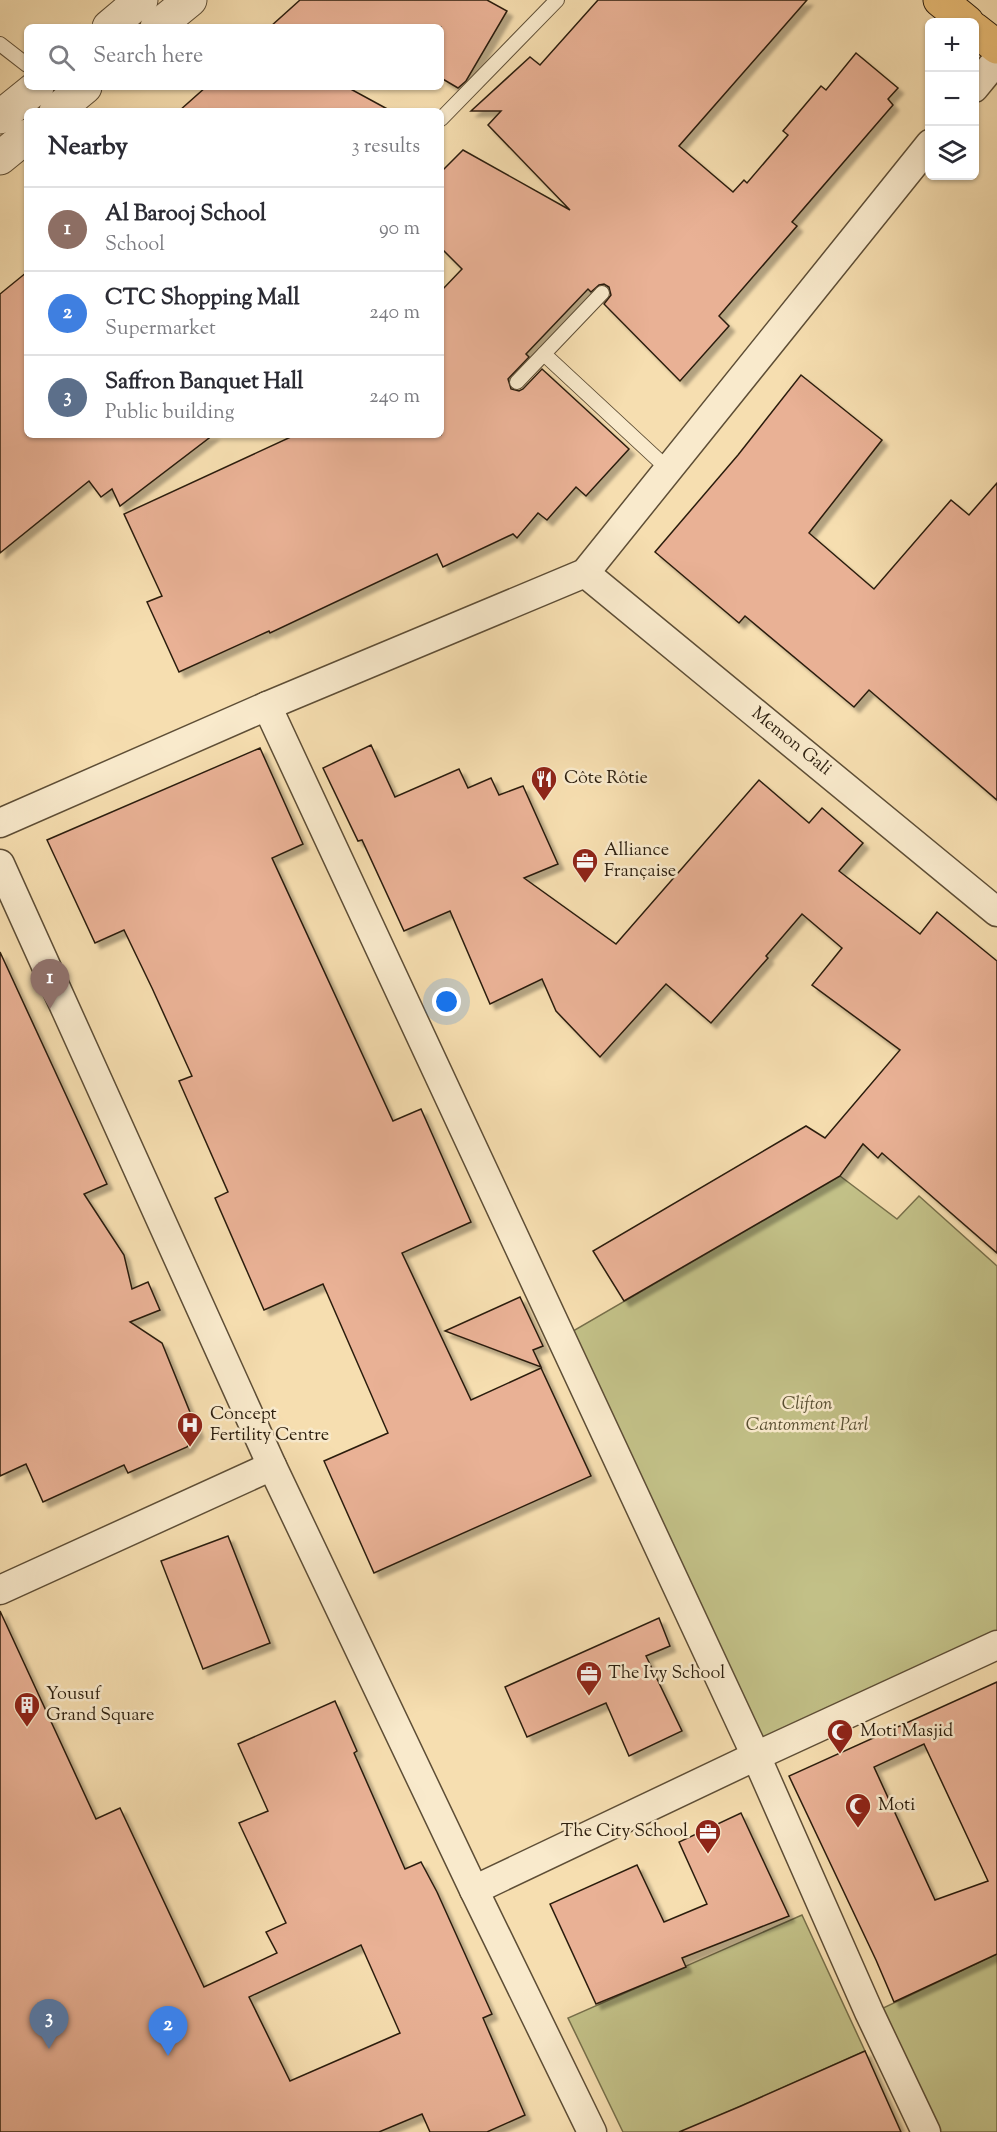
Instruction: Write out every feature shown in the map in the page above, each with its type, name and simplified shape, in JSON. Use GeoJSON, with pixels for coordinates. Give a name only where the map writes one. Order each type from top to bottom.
{"type":"FeatureCollection","features":[{"type":"Feature","properties":{"kind":"main road"},"geometry":{"type":"LineString","coordinates":[[940,0],[962,18]]}},
{"type":"Feature","properties":{"kind":"main road"},"geometry":{"type":"LineString","coordinates":[[979,31],[997,47]]}},
{"type":"Feature","properties":{"kind":"street"},"geometry":{"type":"LineString","coordinates":[[113,24],[141,0]]}},
{"type":"Feature","properties":{"kind":"street"},"geometry":{"type":"LineString","coordinates":[[161,24],[190,0]]}},
{"type":"Feature","properties":{"kind":"street"},"geometry":{"type":"LineString","coordinates":[[979,83],[997,60]]}},
{"type":"Feature","properties":{"kind":"street"},"geometry":{"type":"LineString","coordinates":[[0,117],[33,90]]}},
{"type":"Feature","properties":{"kind":"street"},"geometry":{"type":"LineString","coordinates":[[60,108],[81,90]]}},
{"type":"Feature","properties":{"kind":"street"},"geometry":{"type":"LineString","coordinates":[[0,158],[24,138]]}},
{"type":"Feature","properties":{"kind":"street"},"geometry":{"type":"LineString","coordinates":[[0,823],[267,706],[585,573],[925,150]]}},
{"type":"Feature","properties":{"kind":"street","name":"Memon Gali"},"geometry":{"type":"LineString","coordinates":[[585,573],[997,912]]}},
{"type":"Feature","properties":{"kind":"street"},"geometry":{"type":"LineString","coordinates":[[267,706],[756,1756],[869,2012],[926,2132]]}},
{"type":"Feature","properties":{"kind":"street"},"geometry":{"type":"LineString","coordinates":[[0,864],[272,1466],[591,2132]]}},
{"type":"Feature","properties":{"kind":"street"},"geometry":{"type":"LineString","coordinates":[[0,1590],[272,1466]]}},
{"type":"Feature","properties":{"kind":"street"},"geometry":{"type":"LineString","coordinates":[[474,1890],[997,1645]]}},
{"type":"Feature","properties":{"kind":"lane"},"geometry":{"type":"LineString","coordinates":[[444,116],[557,0]]}},
{"type":"Feature","properties":{"kind":"lane"},"geometry":{"type":"LineString","coordinates":[[0,44],[24,63]]}},
{"type":"Feature","properties":{"kind":"lane"},"geometry":{"type":"LineString","coordinates":[[517,382],[602,293]]}},
{"type":"Feature","properties":{"kind":"lane"},"geometry":{"type":"LineString","coordinates":[[544,354],[668,469]]}},
{"type":"Feature","properties":{"kind":"green space","name":"Clifton Cantonment Parl"},"geometry":{"type":"Polygon","coordinates":[[[840,1176],[897,1219],[919,1196],[997,1266],[997,1645],[756,1756],[561,1338],[840,1176]]]}},
{"type":"Feature","properties":{"kind":"green space"},"geometry":{"type":"Polygon","coordinates":[[[802,1915],[865,2051],[682,2132],[623,2132],[568,2018],[802,1915]]]}},
{"type":"Feature","properties":{"kind":"green space"},"geometry":{"type":"Polygon","coordinates":[[[997,1954],[997,2132],[936,2132],[881,2009],[997,1954]]]}},
{"type":"Feature","properties":{"kind":"building"},"geometry":{"type":"Polygon","coordinates":[[[300,0],[487,0],[507,11],[466,81],[458,88],[444,80],[444,24],[273,24],[300,0]]]}},
{"type":"Feature","properties":{"kind":"building"},"geometry":{"type":"Polygon","coordinates":[[[598,0],[807,0],[679,146],[733,192],[744,180],[747,183],[788,135],[783,131],[821,86],[826,90],[856,53],[898,88],[888,99],[893,105],[792,222],[797,226],[719,316],[729,326],[680,381],[604,304],[611,295],[609,287],[604,284],[591,292],[588,289],[526,354],[529,357],[508,379],[511,389],[519,391],[523,389],[542,369],[629,449],[586,496],[576,487],[547,520],[538,513],[517,538],[513,534],[443,567],[437,554],[270,633],[269,631],[179,672],[147,602],[162,596],[124,514],[289,438],[444,438],[444,288],[462,269],[444,251],[444,169],[463,150],[570,210],[488,125],[501,111],[471,111],[530,57],[540,65],[598,0]]]}},
{"type":"Feature","properties":{"kind":"building"},"geometry":{"type":"Polygon","coordinates":[[[203,90],[352,90],[386,108],[182,108],[203,90]]]}},
{"type":"Feature","properties":{"kind":"building"},"geometry":{"type":"Polygon","coordinates":[[[24,274],[24,438],[209,438],[120,506],[112,489],[101,497],[89,481],[0,553],[0,294],[24,274]]]}},
{"type":"Feature","properties":{"kind":"building"},"geometry":{"type":"Polygon","coordinates":[[[801,375],[882,440],[809,533],[874,589],[951,500],[969,515],[997,483],[997,800],[869,690],[854,707],[745,616],[739,623],[655,552],[738,455],[801,375]]]}},
{"type":"Feature","properties":{"kind":"building"},"geometry":{"type":"Polygon","coordinates":[[[371,745],[395,797],[459,769],[468,788],[491,778],[499,795],[523,786],[558,864],[524,878],[616,944],[759,780],[809,823],[822,808],[863,843],[839,871],[920,934],[937,912],[997,961],[997,1253],[882,1153],[878,1158],[863,1144],[840,1176],[624,1301],[593,1251],[806,1126],[825,1138],[900,1050],[812,985],[842,948],[802,914],[766,956],[768,958],[711,1023],[666,984],[600,1057],[556,1011],[542,979],[490,1004],[450,911],[404,931],[362,840],[358,841],[323,768],[371,745]]]}},
{"type":"Feature","properties":{"kind":"building"},"geometry":{"type":"Polygon","coordinates":[[[260,748],[303,844],[272,858],[393,1121],[421,1109],[471,1222],[402,1253],[471,1400],[541,1368],[591,1476],[374,1573],[324,1461],[388,1433],[323,1284],[264,1310],[215,1198],[228,1192],[179,1081],[192,1076],[152,988],[124,930],[95,943],[47,840],[260,748]]]}},
{"type":"Feature","properties":{"kind":"building"},"geometry":{"type":"Polygon","coordinates":[[[0,952],[107,1184],[84,1194],[124,1255],[132,1289],[148,1282],[160,1310],[130,1322],[162,1343],[198,1432],[187,1447],[128,1473],[124,1465],[43,1502],[26,1464],[0,1476],[0,952]]]}},
{"type":"Feature","properties":{"kind":"building"},"geometry":{"type":"Polygon","coordinates":[[[520,1297],[543,1346],[533,1350],[541,1367],[445,1331],[520,1297]]]}},
{"type":"Feature","properties":{"kind":"building"},"geometry":{"type":"Polygon","coordinates":[[[228,1536],[270,1643],[203,1669],[161,1561],[228,1536]]]}},
{"type":"Feature","properties":{"kind":"building"},"geometry":{"type":"Polygon","coordinates":[[[0,1611],[96,1819],[120,1808],[204,1987],[277,1953],[266,1932],[286,1923],[239,1823],[268,1811],[238,1744],[335,1701],[357,1751],[354,1753],[405,1869],[421,1862],[437,1892],[492,2014],[483,2018],[525,2115],[487,2132],[430,2132],[422,2114],[379,2132],[0,2132],[0,1611]],[[361,1945],[249,1997],[290,2081],[400,2033],[361,1945]]]}},
{"type":"Feature","properties":{"kind":"building"},"geometry":{"type":"Polygon","coordinates":[[[659,1618],[670,1646],[646,1656],[682,1731],[629,1756],[606,1703],[527,1737],[505,1687],[659,1618]]]}},
{"type":"Feature","properties":{"kind":"building"},"geometry":{"type":"Polygon","coordinates":[[[997,1682],[997,1954],[894,2002],[789,1776],[997,1682]],[[924,1744],[874,1767],[935,1900],[988,1881],[924,1744]]]}},
{"type":"Feature","properties":{"kind":"building"},"geometry":{"type":"Polygon","coordinates":[[[741,1813],[789,1916],[682,1958],[686,1967],[596,2004],[550,1904],[637,1865],[664,1922],[707,1904],[679,1842],[741,1813]]]}},
{"type":"Feature","properties":{"kind":"building"},"geometry":{"type":"Polygon","coordinates":[[[865,2051],[901,2132],[679,2132],[741,2106],[865,2051]]]}},
{"type":"Feature","properties":{"kind":"place","name":"Côte Rôtie"},"geometry":{"type":"Point","coordinates":[544,802]}},
{"type":"Feature","properties":{"kind":"place","name":"Alliance Française"},"geometry":{"type":"Point","coordinates":[585,884]}},
{"type":"Feature","properties":{"kind":"place","name":"Al Barooj School"},"geometry":{"type":"Point","coordinates":[50,1009]}},
{"type":"Feature","properties":{"kind":"place","name":"Concept Fertility Centre"},"geometry":{"type":"Point","coordinates":[190,1448]}},
{"type":"Feature","properties":{"kind":"place","name":"The Ivy School"},"geometry":{"type":"Point","coordinates":[589,1697]}},
{"type":"Feature","properties":{"kind":"place","name":"Yousuf Grand Square"},"geometry":{"type":"Point","coordinates":[27,1728]}},
{"type":"Feature","properties":{"kind":"place","name":"Moti Masjid"},"geometry":{"type":"Point","coordinates":[840,1755]}},
{"type":"Feature","properties":{"kind":"place","name":"Moti"},"geometry":{"type":"Point","coordinates":[858,1829]}},
{"type":"Feature","properties":{"kind":"place","name":"The City School"},"geometry":{"type":"Point","coordinates":[708,1855]}},
{"type":"Feature","properties":{"kind":"place","name":"Saffron Banquet Hall"},"geometry":{"type":"Point","coordinates":[49,2049]}},
{"type":"Feature","properties":{"kind":"place","name":"CTC Shopping Mall"},"geometry":{"type":"Point","coordinates":[168,2056]}}]}
